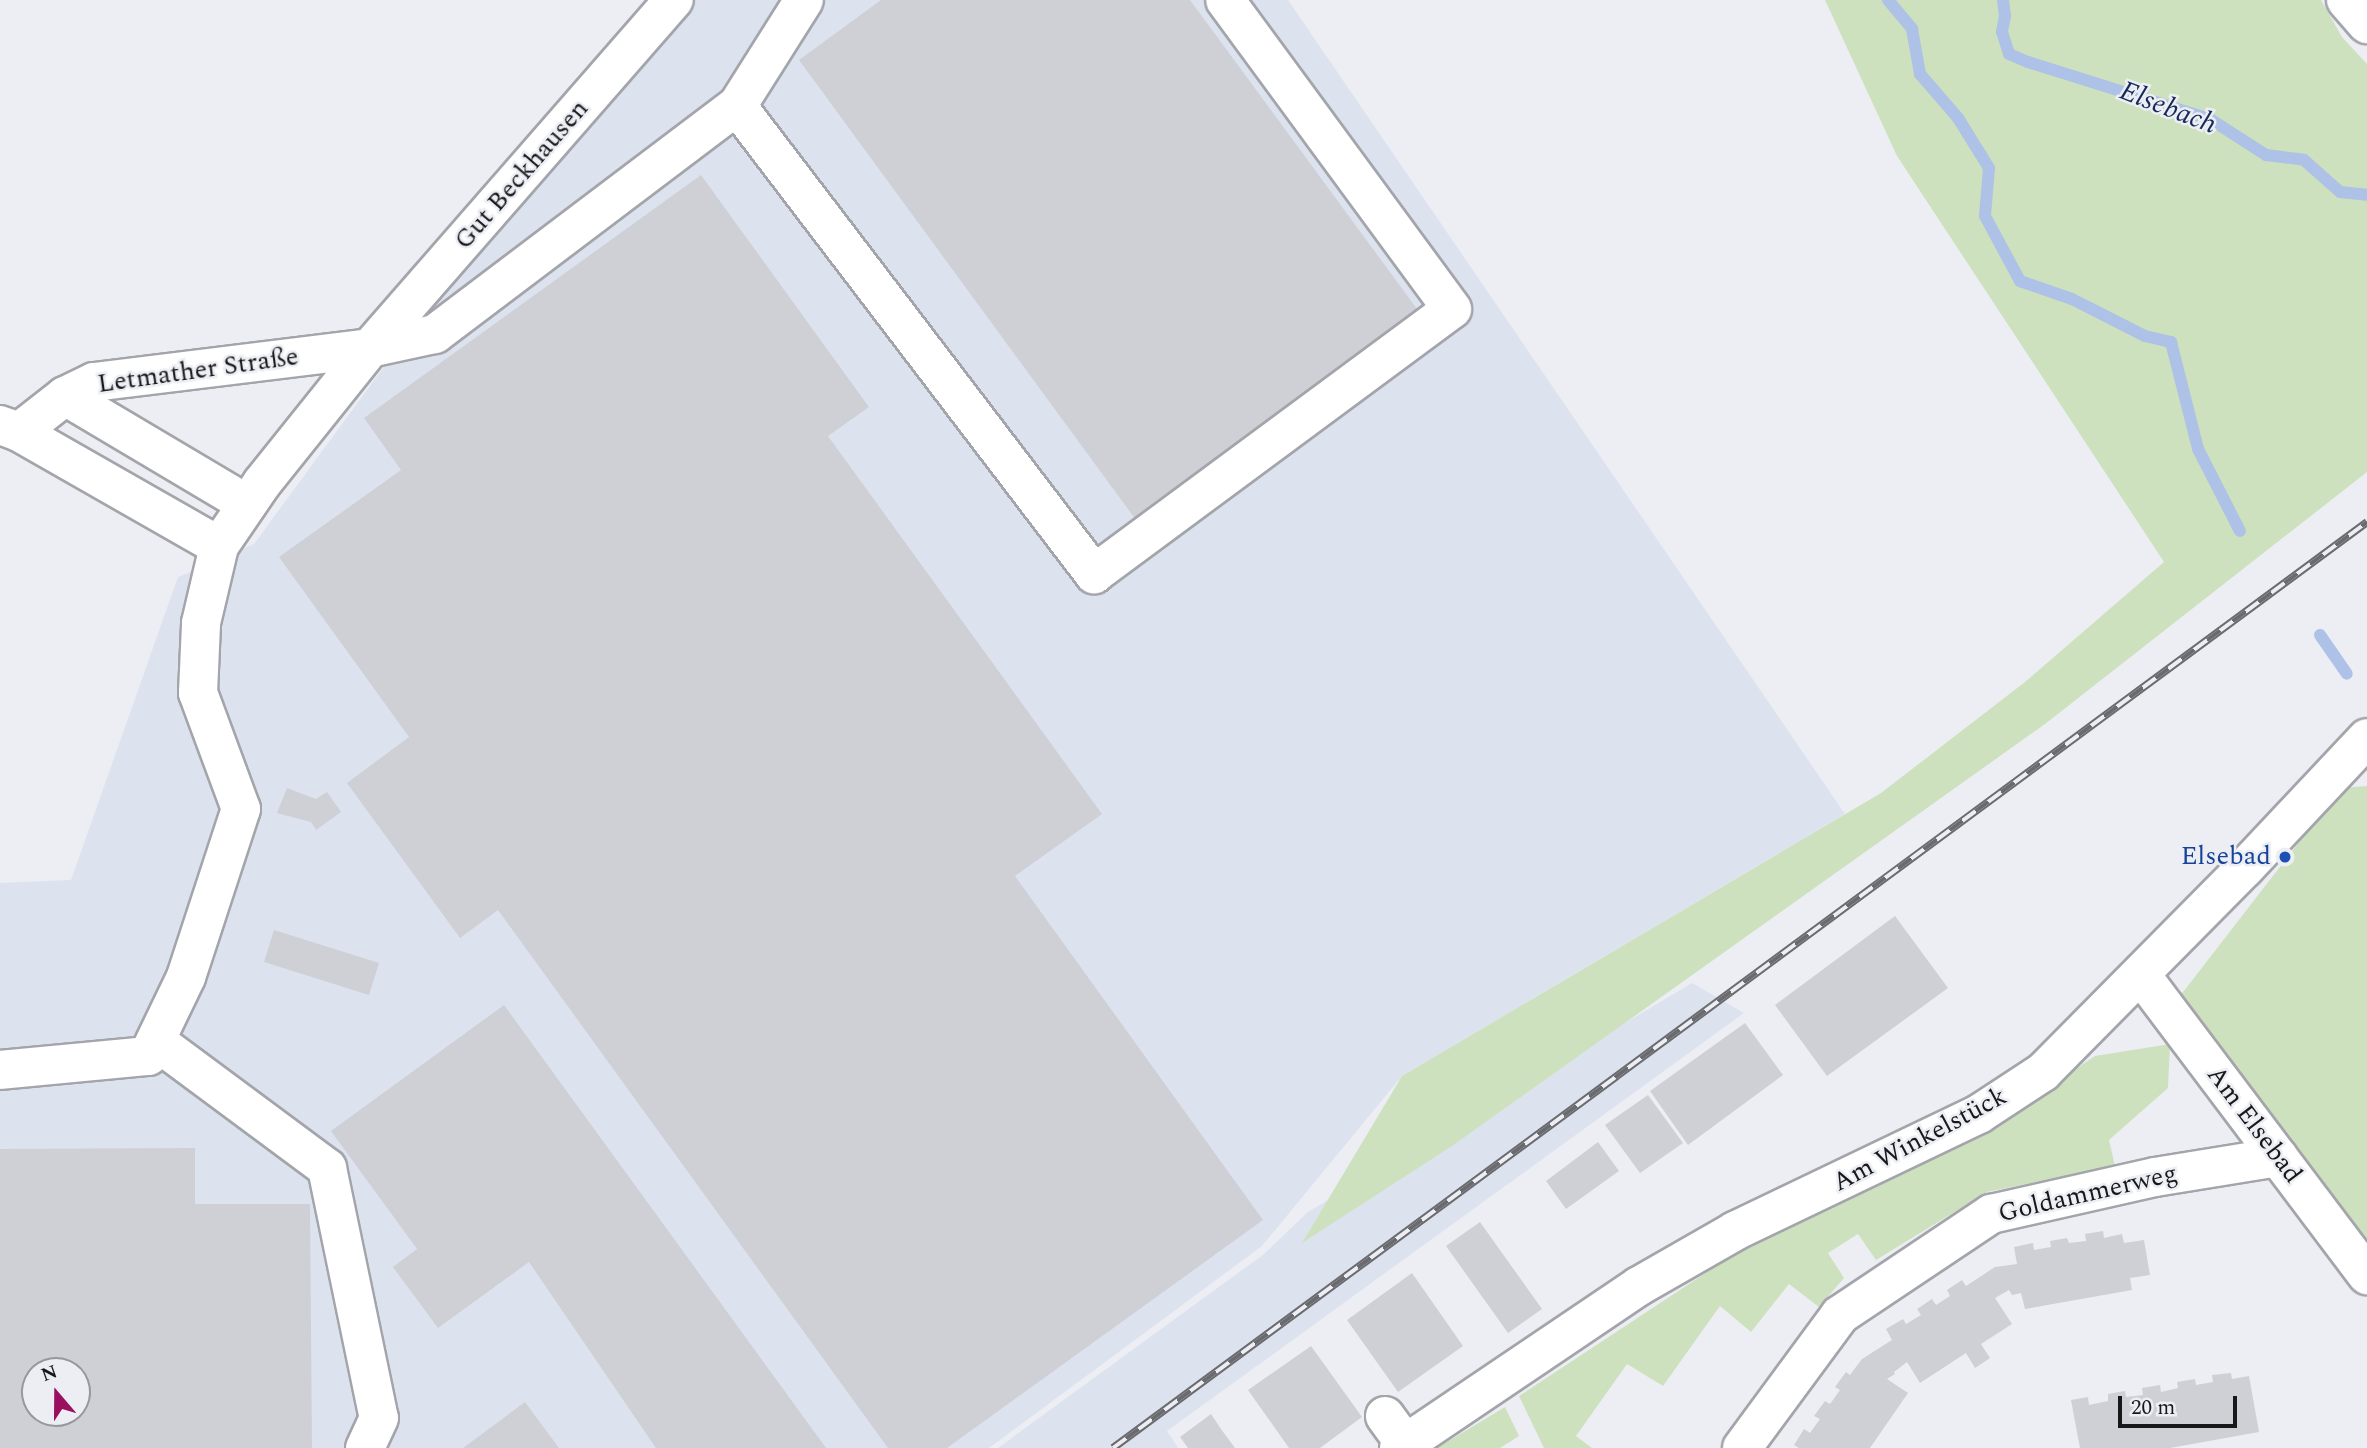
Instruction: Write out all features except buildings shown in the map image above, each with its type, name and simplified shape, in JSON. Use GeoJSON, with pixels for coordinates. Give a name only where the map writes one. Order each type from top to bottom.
{"type":"FeatureCollection","features":[{"type":"Feature","properties":{"kind":"street","name":"Gut Beckhausen"},"geometry":{"type":"LineString","coordinates":[[240,514],[370,348],[674,0]]}},
{"type":"Feature","properties":{"kind":"street"},"geometry":{"type":"LineString","coordinates":[[804,0],[737,106],[1094,574],[1452,309],[1225,0]]}},
{"type":"Feature","properties":{"kind":"street"},"geometry":{"type":"LineString","coordinates":[[2346,0],[2367,24]]}},
{"type":"Feature","properties":{"kind":"street","name":"Letmather Straße"},"geometry":{"type":"LineString","coordinates":[[44,410],[435,334],[737,106]]}},
{"type":"Feature","properties":{"kind":"street"},"geometry":{"type":"LineString","coordinates":[[44,410],[240,514]]}},
{"type":"Feature","properties":{"kind":"street"},"geometry":{"type":"LineString","coordinates":[[44,410],[240,514]]}},
{"type":"Feature","properties":{"kind":"street"},"geometry":{"type":"LineString","coordinates":[[0,1070],[148,1056],[186,977],[241,809],[198,693],[201,623],[240,514]]}},
{"type":"Feature","properties":{"kind":"street","name":"Am Winkelstück"},"geometry":{"type":"LineString","coordinates":[[1396,1436],[1639,1286],[1723,1238],[1979,1114],[2043,1072],[2141,975],[2367,738]]}},
{"type":"Feature","properties":{"kind":"street","name":"Am Elsebad"},"geometry":{"type":"LineString","coordinates":[[2141,975],[2367,1275]]}},
{"type":"Feature","properties":{"kind":"street"},"geometry":{"type":"LineString","coordinates":[[156,1041],[327,1168],[379,1418],[365,1448]]}},
{"type":"Feature","properties":{"kind":"street","name":"Goldammerweg"},"geometry":{"type":"LineString","coordinates":[[1742,1448],[1840,1315],[1991,1214],[2155,1177],[2278,1157]]}},
{"type":"Feature","properties":{"kind":"shaded area"},"geometry":{"type":"Polygon","coordinates":[[[689,0],[1288,0],[1845,814],[1402,1076],[1262,1246],[989,1448],[0,1448],[0,883],[71,880],[178,577],[254,544],[444,285],[689,0]]]}},
{"type":"Feature","properties":{"kind":"shaded area"},"geometry":{"type":"Polygon","coordinates":[[[1692,983],[1744,1013],[1167,1431],[1178,1448],[998,1448],[1264,1254],[1308,1212],[1692,983]]]}},
{"type":"Feature","properties":{"kind":"green space"},"geometry":{"type":"Polygon","coordinates":[[[1825,0],[2321,0],[2342,37],[2367,64],[2367,472],[2045,724],[1452,1146],[1302,1243],[1402,1076],[1881,793],[2025,682],[2164,562],[1897,156],[1825,0]]]}},
{"type":"Feature","properties":{"kind":"green space"},"geometry":{"type":"Polygon","coordinates":[[[2367,786],[2367,1261],[2173,1005],[2341,788],[2367,786]]]}},
{"type":"Feature","properties":{"kind":"green space"},"geometry":{"type":"Polygon","coordinates":[[[2170,1044],[2168,1088],[2109,1140],[2115,1166],[1987,1192],[1876,1260],[1858,1234],[1828,1253],[1844,1278],[1819,1307],[1789,1284],[1751,1332],[1720,1306],[1663,1386],[1627,1364],[1576,1436],[1592,1448],[1544,1448],[1519,1396],[1727,1259],[1979,1134],[2095,1056],[2170,1044]]]}},
{"type":"Feature","properties":{"kind":"green space"},"geometry":{"type":"Polygon","coordinates":[[[1505,1407],[1519,1436],[1500,1448],[1437,1448],[1505,1407]]]}},
{"type":"Feature","properties":{"kind":"waterway"},"geometry":{"type":"LineString","coordinates":[[1888,0],[1912,29],[1920,74],[1958,118],[1989,168],[1985,216],[2020,281],[2072,299],[2145,336],[2171,342],[2198,449],[2240,531]]}},
{"type":"Feature","properties":{"kind":"waterway","name":"Elsebach"},"geometry":{"type":"LineString","coordinates":[[2003,0],[2005,16],[2002,32],[2009,54],[2210,119],[2266,155],[2304,160],[2340,192],[2367,195]]}},
{"type":"Feature","properties":{"kind":"waterway"},"geometry":{"type":"LineString","coordinates":[[2320,635],[2347,674]]}},
{"type":"Feature","properties":{"kind":"railway"},"geometry":{"type":"LineString","coordinates":[[1113,1448],[2367,522]]}},
{"type":"Feature","properties":{"kind":"place","name":"Elsebad"},"geometry":{"type":"Point","coordinates":[2285,857]}}]}
